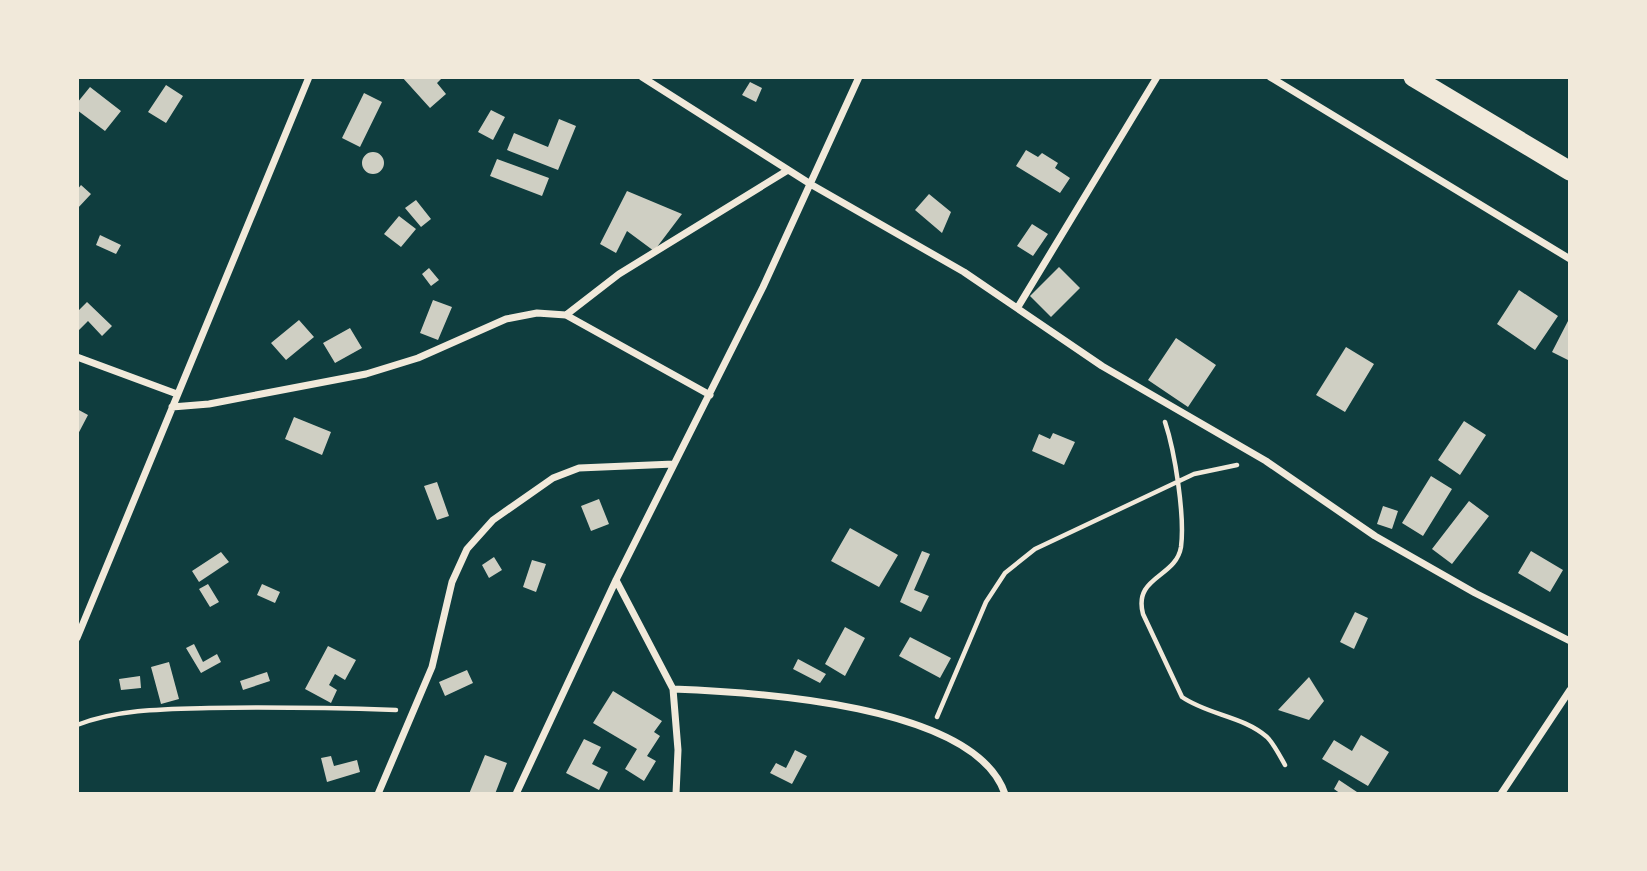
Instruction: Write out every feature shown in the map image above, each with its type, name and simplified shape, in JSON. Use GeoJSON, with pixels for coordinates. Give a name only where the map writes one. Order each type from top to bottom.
{"type":"FeatureCollection","features":[{"type":"Feature","properties":{"kind":"highway"},"geometry":{"type":"LineString","coordinates":[[1413,77],[1570,171]]}},
{"type":"Feature","properties":{"kind":"street"},"geometry":{"type":"LineString","coordinates":[[77,638],[309,77]]}},
{"type":"Feature","properties":{"kind":"street"},"geometry":{"type":"LineString","coordinates":[[642,77],[812,185],[964,272],[1151,397],[1266,461],[1375,536],[1475,593],[1570,641]]}},
{"type":"Feature","properties":{"kind":"street"},"geometry":{"type":"LineString","coordinates":[[516,794],[616,580],[812,185],[859,77]]}},
{"type":"Feature","properties":{"kind":"street"},"geometry":{"type":"LineString","coordinates":[[1018,307],[1157,77]]}},
{"type":"Feature","properties":{"kind":"street"},"geometry":{"type":"LineString","coordinates":[[1270,77],[1570,259]]}},
{"type":"Feature","properties":{"kind":"street"},"geometry":{"type":"LineString","coordinates":[[566,316],[619,274],[788,170]]}},
{"type":"Feature","properties":{"kind":"street"},"geometry":{"type":"LineString","coordinates":[[172,407],[261,395],[366,373],[418,358],[506,319],[537,313],[566,316],[710,395]]}},
{"type":"Feature","properties":{"kind":"street"},"geometry":{"type":"LineString","coordinates":[[77,356],[177,394]]}},
{"type":"Feature","properties":{"kind":"street"},"geometry":{"type":"LineString","coordinates":[[378,794],[432,667],[452,582],[467,549],[493,520],[553,478],[579,468],[674,464]]}},
{"type":"Feature","properties":{"kind":"street"},"geometry":{"type":"LineString","coordinates":[[616,580],[673,689],[678,750],[676,794]]}},
{"type":"Feature","properties":{"kind":"street"},"geometry":{"type":"LineString","coordinates":[[673,689],[719,691],[882,714],[931,729],[988,763],[1005,794]]}},
{"type":"Feature","properties":{"kind":"street"},"geometry":{"type":"LineString","coordinates":[[1501,794],[1570,690]]}},
{"type":"Feature","properties":{"kind":"path"},"geometry":{"type":"LineString","coordinates":[[1151,397],[1170,436],[1177,482],[1181,549],[1174,563],[1143,591],[1139,601],[1143,614],[1182,698],[1252,728],[1268,738],[1285,765]]}},
{"type":"Feature","properties":{"kind":"path"},"geometry":{"type":"LineString","coordinates":[[931,729],[986,602],[1006,573],[1035,549],[1211,468],[1266,461]]}},
{"type":"Feature","properties":{"kind":"path"},"geometry":{"type":"LineString","coordinates":[[77,725],[94,718],[156,710],[283,707],[415,710]]}},
{"type":"Feature","properties":{"kind":"building"},"geometry":{"type":"Polygon","coordinates":[[[402,77],[443,77],[437,83],[446,94],[430,108],[402,77]]]}},
{"type":"Feature","properties":{"kind":"building"},"geometry":{"type":"Polygon","coordinates":[[[750,82],[762,88],[756,102],[742,95],[750,82]]]}},
{"type":"Feature","properties":{"kind":"building"},"geometry":{"type":"Polygon","coordinates":[[[166,85],[183,96],[166,123],[148,112],[166,85]]]}},
{"type":"Feature","properties":{"kind":"building"},"geometry":{"type":"Polygon","coordinates":[[[90,87],[121,111],[105,131],[77,110],[77,103],[90,87]]]}},
{"type":"Feature","properties":{"kind":"building"},"geometry":{"type":"Polygon","coordinates":[[[364,93],[382,102],[360,147],[342,138],[364,93]]]}},
{"type":"Feature","properties":{"kind":"building"},"geometry":{"type":"Polygon","coordinates":[[[491,110],[505,117],[493,140],[478,132],[491,110]]]}},
{"type":"Feature","properties":{"kind":"building"},"geometry":{"type":"Polygon","coordinates":[[[559,119],[576,126],[558,170],[507,150],[514,133],[548,147],[559,119]]]}},
{"type":"Feature","properties":{"kind":"building"},"geometry":{"type":"Polygon","coordinates":[[[1026,150],[1038,157],[1042,153],[1058,163],[1055,168],[1070,178],[1060,193],[1016,166],[1026,150]]]}},
{"type":"Feature","properties":{"kind":"building"},"geometry":{"type":"Polygon","coordinates":[[[373,152],[381,155],[384,163],[381,171],[373,174],[365,171],[362,163],[365,155],[373,152]]]}},
{"type":"Feature","properties":{"kind":"building"},"geometry":{"type":"Polygon","coordinates":[[[497,159],[549,178],[542,196],[490,176],[497,159]]]}},
{"type":"Feature","properties":{"kind":"building"},"geometry":{"type":"Polygon","coordinates":[[[81,185],[91,194],[77,209],[77,190],[81,185]]]}},
{"type":"Feature","properties":{"kind":"building"},"geometry":{"type":"Polygon","coordinates":[[[627,191],[682,214],[654,251],[627,231],[616,253],[600,244],[627,191]]]}},
{"type":"Feature","properties":{"kind":"building"},"geometry":{"type":"Polygon","coordinates":[[[929,194],[951,212],[942,233],[915,210],[929,194]]]}},
{"type":"Feature","properties":{"kind":"building"},"geometry":{"type":"Polygon","coordinates":[[[416,200],[431,219],[421,227],[405,208],[416,200]]]}},
{"type":"Feature","properties":{"kind":"building"},"geometry":{"type":"Polygon","coordinates":[[[399,216],[416,229],[401,247],[384,234],[399,216]]]}},
{"type":"Feature","properties":{"kind":"building"},"geometry":{"type":"Polygon","coordinates":[[[1032,224],[1048,234],[1033,256],[1017,246],[1032,224]]]}},
{"type":"Feature","properties":{"kind":"building"},"geometry":{"type":"Polygon","coordinates":[[[100,235],[121,245],[116,254],[96,245],[100,235]]]}},
{"type":"Feature","properties":{"kind":"building"},"geometry":{"type":"Polygon","coordinates":[[[1059,267],[1080,288],[1051,317],[1030,296],[1059,267]]]}},
{"type":"Feature","properties":{"kind":"building"},"geometry":{"type":"Polygon","coordinates":[[[429,268],[439,280],[431,286],[422,274],[429,268]]]}},
{"type":"Feature","properties":{"kind":"building"},"geometry":{"type":"Polygon","coordinates":[[[1519,290],[1558,316],[1535,350],[1497,324],[1519,290]]]}},
{"type":"Feature","properties":{"kind":"building"},"geometry":{"type":"Polygon","coordinates":[[[433,300],[452,307],[438,340],[420,333],[433,300]]]}},
{"type":"Feature","properties":{"kind":"building"},"geometry":{"type":"Polygon","coordinates":[[[87,302],[112,326],[102,336],[88,321],[77,332],[77,312],[87,302]]]}},
{"type":"Feature","properties":{"kind":"building"},"geometry":{"type":"Polygon","coordinates":[[[299,320],[314,337],[286,360],[271,343],[299,320]]]}},
{"type":"Feature","properties":{"kind":"building"},"geometry":{"type":"Polygon","coordinates":[[[1568,321],[1570,322],[1570,361],[1552,352],[1568,321]]]}},
{"type":"Feature","properties":{"kind":"building"},"geometry":{"type":"Polygon","coordinates":[[[350,328],[362,348],[335,363],[323,343],[350,328]]]}},
{"type":"Feature","properties":{"kind":"building"},"geometry":{"type":"Polygon","coordinates":[[[1176,338],[1216,365],[1188,407],[1148,380],[1176,338]]]}},
{"type":"Feature","properties":{"kind":"building"},"geometry":{"type":"Polygon","coordinates":[[[1346,347],[1374,364],[1345,412],[1316,395],[1346,347]]]}},
{"type":"Feature","properties":{"kind":"building"},"geometry":{"type":"Polygon","coordinates":[[[77,409],[88,415],[77,436],[77,409]]]}},
{"type":"Feature","properties":{"kind":"building"},"geometry":{"type":"Polygon","coordinates":[[[294,417],[331,432],[322,455],[285,439],[294,417]]]}},
{"type":"Feature","properties":{"kind":"building"},"geometry":{"type":"Polygon","coordinates":[[[1464,421],[1486,435],[1460,475],[1438,460],[1464,421]]]}},
{"type":"Feature","properties":{"kind":"building"},"geometry":{"type":"Polygon","coordinates":[[[1053,433],[1075,442],[1064,465],[1032,451],[1039,434],[1050,439],[1053,433]]]}},
{"type":"Feature","properties":{"kind":"building"},"geometry":{"type":"Polygon","coordinates":[[[1431,476],[1452,489],[1423,536],[1402,523],[1431,476]]]}},
{"type":"Feature","properties":{"kind":"building"},"geometry":{"type":"Polygon","coordinates":[[[437,482],[449,516],[437,520],[424,486],[437,482]]]}},
{"type":"Feature","properties":{"kind":"building"},"geometry":{"type":"Polygon","coordinates":[[[599,499],[609,524],[591,531],[581,506],[599,499]]]}},
{"type":"Feature","properties":{"kind":"building"},"geometry":{"type":"Polygon","coordinates":[[[1469,501],[1489,516],[1452,564],[1432,549],[1469,501]]]}},
{"type":"Feature","properties":{"kind":"building"},"geometry":{"type":"Polygon","coordinates":[[[1383,506],[1398,511],[1392,529],[1377,524],[1383,506]]]}},
{"type":"Feature","properties":{"kind":"building"},"geometry":{"type":"Polygon","coordinates":[[[850,528],[898,555],[879,587],[831,561],[850,528]]]}},
{"type":"Feature","properties":{"kind":"building"},"geometry":{"type":"Polygon","coordinates":[[[922,551],[930,554],[914,590],[929,596],[921,612],[900,602],[922,551]]]}},
{"type":"Feature","properties":{"kind":"building"},"geometry":{"type":"Polygon","coordinates":[[[1531,551],[1563,570],[1550,592],[1518,573],[1531,551]]]}},
{"type":"Feature","properties":{"kind":"building"},"geometry":{"type":"Polygon","coordinates":[[[221,552],[229,562],[199,582],[192,571],[221,552]]]}},
{"type":"Feature","properties":{"kind":"building"},"geometry":{"type":"Polygon","coordinates":[[[494,557],[502,570],[489,578],[482,565],[494,557]]]}},
{"type":"Feature","properties":{"kind":"building"},"geometry":{"type":"Polygon","coordinates":[[[532,560],[546,564],[536,592],[523,587],[532,560]]]}},
{"type":"Feature","properties":{"kind":"building"},"geometry":{"type":"Polygon","coordinates":[[[208,584],[219,602],[210,607],[199,589],[208,584]]]}},
{"type":"Feature","properties":{"kind":"building"},"geometry":{"type":"Polygon","coordinates":[[[262,584],[280,592],[275,603],[257,595],[262,584]]]}},
{"type":"Feature","properties":{"kind":"building"},"geometry":{"type":"Polygon","coordinates":[[[1355,612],[1368,618],[1354,649],[1340,642],[1355,612]]]}},
{"type":"Feature","properties":{"kind":"building"},"geometry":{"type":"Polygon","coordinates":[[[845,627],[865,638],[845,676],[825,664],[845,627]]]}},
{"type":"Feature","properties":{"kind":"building"},"geometry":{"type":"Polygon","coordinates":[[[910,637],[951,658],[940,678],[899,656],[910,637]]]}},
{"type":"Feature","properties":{"kind":"building"},"geometry":{"type":"Polygon","coordinates":[[[194,644],[203,662],[217,654],[221,662],[201,673],[186,648],[194,644]]]}},
{"type":"Feature","properties":{"kind":"building"},"geometry":{"type":"Polygon","coordinates":[[[328,646],[356,660],[345,680],[335,674],[329,685],[337,690],[331,703],[305,689],[328,646]]]}},
{"type":"Feature","properties":{"kind":"building"},"geometry":{"type":"Polygon","coordinates":[[[798,659],[826,674],[820,683],[793,669],[798,659]]]}},
{"type":"Feature","properties":{"kind":"building"},"geometry":{"type":"Polygon","coordinates":[[[169,662],[179,699],[161,704],[151,667],[169,662]]]}},
{"type":"Feature","properties":{"kind":"building"},"geometry":{"type":"Polygon","coordinates":[[[467,670],[473,683],[445,696],[439,682],[467,670]]]}},
{"type":"Feature","properties":{"kind":"building"},"geometry":{"type":"Polygon","coordinates":[[[267,672],[270,681],[243,690],[240,681],[267,672]]]}},
{"type":"Feature","properties":{"kind":"building"},"geometry":{"type":"Polygon","coordinates":[[[140,676],[141,688],[121,690],[119,679],[140,676]]]}},
{"type":"Feature","properties":{"kind":"building"},"geometry":{"type":"Polygon","coordinates":[[[1309,677],[1324,701],[1309,720],[1278,710],[1309,677]]]}},
{"type":"Feature","properties":{"kind":"building"},"geometry":{"type":"Polygon","coordinates":[[[613,691],[662,721],[654,732],[660,736],[647,756],[656,761],[644,781],[625,769],[637,749],[593,723],[613,691]]]}},
{"type":"Feature","properties":{"kind":"building"},"geometry":{"type":"Polygon","coordinates":[[[1361,735],[1389,752],[1368,786],[1322,759],[1334,740],[1352,751],[1361,735]]]}},
{"type":"Feature","properties":{"kind":"building"},"geometry":{"type":"Polygon","coordinates":[[[584,739],[601,747],[592,764],[608,772],[599,790],[566,773],[584,739]]]}},
{"type":"Feature","properties":{"kind":"building"},"geometry":{"type":"Polygon","coordinates":[[[795,750],[807,756],[792,784],[770,773],[776,763],[786,768],[795,750]]]}},
{"type":"Feature","properties":{"kind":"building"},"geometry":{"type":"Polygon","coordinates":[[[485,755],[507,763],[495,794],[469,794],[485,755]]]}},
{"type":"Feature","properties":{"kind":"building"},"geometry":{"type":"Polygon","coordinates":[[[331,756],[334,766],[357,760],[360,772],[327,782],[321,758],[331,756]]]}},
{"type":"Feature","properties":{"kind":"building"},"geometry":{"type":"Polygon","coordinates":[[[1339,780],[1360,794],[1341,794],[1334,789],[1339,780]]]}}]}
